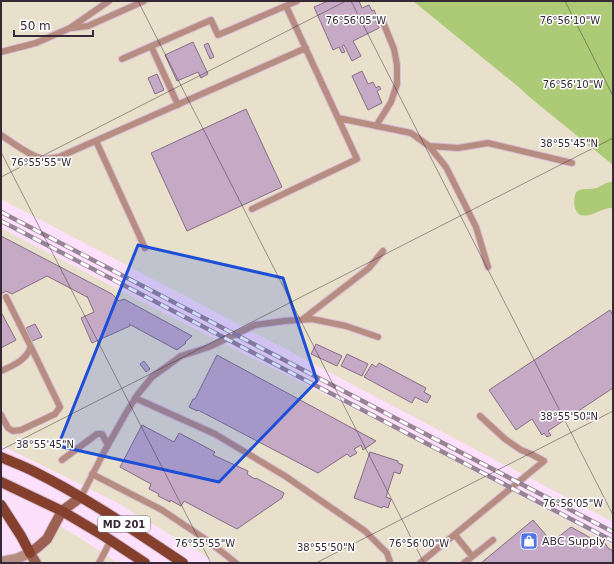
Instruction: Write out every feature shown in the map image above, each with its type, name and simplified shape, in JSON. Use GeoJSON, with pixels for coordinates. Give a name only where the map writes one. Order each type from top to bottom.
{"type":"FeatureCollection","features":[{"type":"Feature","properties":{"kind":"main road","name":"MD 201"},"geometry":{"type":"LineString","coordinates":[[1,457],[34,472],[81,497],[183,563]]}},
{"type":"Feature","properties":{"kind":"main road","name":"MD 201"},"geometry":{"type":"LineString","coordinates":[[1,482],[62,511],[111,540],[145,563]]}},
{"type":"Feature","properties":{"kind":"main road"},"geometry":{"type":"LineString","coordinates":[[1,505],[30,553]]}},
{"type":"Feature","properties":{"kind":"street"},"geometry":{"type":"LineString","coordinates":[[1,562],[16,559],[30,553],[39,546],[47,539],[62,511],[81,497]]}},
{"type":"Feature","properties":{"kind":"street"},"geometry":{"type":"LineString","coordinates":[[30,553],[36,563]]}},
{"type":"Feature","properties":{"kind":"lane"},"geometry":{"type":"LineString","coordinates":[[1,52],[36,42],[70,28],[109,1]]}},
{"type":"Feature","properties":{"kind":"lane"},"geometry":{"type":"LineString","coordinates":[[70,28],[88,26],[144,1]]}},
{"type":"Feature","properties":{"kind":"lane"},"geometry":{"type":"LineString","coordinates":[[122,59],[211,20],[218,35],[296,1]]}},
{"type":"Feature","properties":{"kind":"lane"},"geometry":{"type":"LineString","coordinates":[[252,209],[358,159],[286,6]]}},
{"type":"Feature","properties":{"kind":"lane"},"geometry":{"type":"LineString","coordinates":[[376,126],[390,102],[397,84],[397,64],[394,49],[383,22]]}},
{"type":"Feature","properties":{"kind":"lane"},"geometry":{"type":"LineString","coordinates":[[151,46],[178,104]]}},
{"type":"Feature","properties":{"kind":"lane"},"geometry":{"type":"LineString","coordinates":[[1,135],[40,158],[48,159],[59,157],[306,48]]}},
{"type":"Feature","properties":{"kind":"lane"},"geometry":{"type":"LineString","coordinates":[[338,118],[411,133],[429,146],[446,167],[476,227],[488,267]]}},
{"type":"Feature","properties":{"kind":"lane"},"geometry":{"type":"LineString","coordinates":[[96,141],[145,248]]}},
{"type":"Feature","properties":{"kind":"lane"},"geometry":{"type":"LineString","coordinates":[[429,146],[458,148],[488,143],[572,163]]}},
{"type":"Feature","properties":{"kind":"lane"},"geometry":{"type":"LineString","coordinates":[[304,320],[369,268],[383,251]]}},
{"type":"Feature","properties":{"kind":"lane"},"geometry":{"type":"LineString","coordinates":[[1,415],[8,428],[13,431],[21,430],[55,414],[60,407],[6,297]]}},
{"type":"Feature","properties":{"kind":"lane"},"geometry":{"type":"LineString","coordinates":[[81,497],[108,445],[136,398],[152,377],[181,356],[209,347],[255,325],[284,321],[312,319],[346,326],[378,337]]}},
{"type":"Feature","properties":{"kind":"lane"},"geometry":{"type":"LineString","coordinates":[[1,371],[20,361],[28,354],[31,347]]}},
{"type":"Feature","properties":{"kind":"lane"},"geometry":{"type":"LineString","coordinates":[[136,398],[215,434],[285,476],[365,531],[387,553],[390,563]]}},
{"type":"Feature","properties":{"kind":"lane"},"geometry":{"type":"LineString","coordinates":[[424,562],[455,534],[544,461],[521,450],[480,416]]}},
{"type":"Feature","properties":{"kind":"lane"},"geometry":{"type":"LineString","coordinates":[[62,460],[97,434],[102,434],[108,445]]}},
{"type":"Feature","properties":{"kind":"lane"},"geometry":{"type":"LineString","coordinates":[[92,474],[162,510],[208,541],[236,563]]}},
{"type":"Feature","properties":{"kind":"lane"},"geometry":{"type":"LineString","coordinates":[[455,534],[472,556]]}},
{"type":"Feature","properties":{"kind":"lane"},"geometry":{"type":"LineString","coordinates":[[99,563],[111,540]]}},
{"type":"Feature","properties":{"kind":"lane"},"geometry":{"type":"LineString","coordinates":[[464,563],[493,540]]}},
{"type":"Feature","properties":{"kind":"highlighted area"},"geometry":{"type":"Polygon","coordinates":[[[138,245],[283,278],[317,381],[219,482],[58,446],[138,245]]]}},
{"type":"Feature","properties":{"kind":"shaded area"},"geometry":{"type":"Polygon","coordinates":[[[1,1],[413,1],[613,165],[613,522],[1,199],[1,1]]]}},
{"type":"Feature","properties":{"kind":"shaded area"},"geometry":{"type":"Polygon","coordinates":[[[1,228],[185,324],[408,436],[613,545],[613,563],[215,563],[116,502],[1,445],[1,228]]]}},
{"type":"Feature","properties":{"kind":"shaded area"},"geometry":{"type":"Polygon","coordinates":[[[56,524],[118,563],[1,563],[30,553],[56,524]]]}},
{"type":"Feature","properties":{"kind":"green space"},"geometry":{"type":"Polygon","coordinates":[[[413,1],[613,1],[613,165],[533,100],[413,1]]]}},
{"type":"Feature","properties":{"kind":"green space"},"geometry":{"type":"Polygon","coordinates":[[[613,182],[613,208],[604,209],[589,215],[580,215],[574,205],[576,192],[584,189],[597,188],[613,182]]]}},
{"type":"Feature","properties":{"kind":"building"},"geometry":{"type":"Polygon","coordinates":[[[328,1],[359,1],[362,8],[369,5],[372,11],[374,10],[377,17],[375,19],[379,28],[353,41],[361,56],[352,61],[344,45],[342,46],[345,52],[342,53],[339,47],[333,50],[314,7],[328,1]]]}},
{"type":"Feature","properties":{"kind":"building"},"geometry":{"type":"Polygon","coordinates":[[[193,42],[208,74],[201,78],[198,72],[177,81],[165,55],[193,42]]]}},
{"type":"Feature","properties":{"kind":"building"},"geometry":{"type":"Polygon","coordinates":[[[208,43],[214,57],[210,59],[204,45],[208,43]]]}},
{"type":"Feature","properties":{"kind":"building"},"geometry":{"type":"Polygon","coordinates":[[[362,71],[368,84],[373,82],[376,88],[379,86],[381,89],[377,91],[382,103],[368,110],[352,76],[362,71]]]}},
{"type":"Feature","properties":{"kind":"building"},"geometry":{"type":"Polygon","coordinates":[[[157,74],[164,90],[155,94],[148,78],[157,74]]]}},
{"type":"Feature","properties":{"kind":"building"},"geometry":{"type":"Polygon","coordinates":[[[246,109],[282,187],[187,231],[151,153],[246,109]]]}},
{"type":"Feature","properties":{"kind":"building"},"geometry":{"type":"Polygon","coordinates":[[[1,236],[112,294],[119,301],[124,299],[192,336],[177,350],[129,324],[130,326],[92,343],[81,318],[94,312],[87,296],[47,276],[12,294],[6,291],[1,294],[1,236]]]}},
{"type":"Feature","properties":{"kind":"building"},"geometry":{"type":"Polygon","coordinates":[[[610,310],[613,315],[613,388],[548,431],[551,435],[547,437],[544,433],[542,435],[532,419],[516,430],[489,390],[610,310]]]}},
{"type":"Feature","properties":{"kind":"building"},"geometry":{"type":"Polygon","coordinates":[[[1,312],[16,340],[1,348],[1,312]]]}},
{"type":"Feature","properties":{"kind":"building"},"geometry":{"type":"Polygon","coordinates":[[[35,324],[42,337],[32,341],[26,328],[35,324]]]}},
{"type":"Feature","properties":{"kind":"building"},"geometry":{"type":"Polygon","coordinates":[[[316,344],[342,356],[337,366],[311,354],[316,344]]]}},
{"type":"Feature","properties":{"kind":"building"},"geometry":{"type":"Polygon","coordinates":[[[347,354],[368,364],[362,376],[341,366],[347,354]]]}},
{"type":"Feature","properties":{"kind":"building"},"geometry":{"type":"Polygon","coordinates":[[[217,355],[376,441],[363,450],[361,445],[354,449],[357,453],[350,457],[347,454],[318,473],[198,410],[197,411],[189,407],[193,399],[195,399],[217,355]]]}},
{"type":"Feature","properties":{"kind":"building"},"geometry":{"type":"Polygon","coordinates":[[[144,361],[150,369],[146,372],[140,364],[144,361]]]}},
{"type":"Feature","properties":{"kind":"building"},"geometry":{"type":"Polygon","coordinates":[[[379,363],[426,388],[424,392],[431,396],[427,403],[415,397],[412,403],[364,377],[372,364],[376,367],[379,363]]]}},
{"type":"Feature","properties":{"kind":"building"},"geometry":{"type":"Polygon","coordinates":[[[592,411],[594,414],[592,416],[593,418],[591,420],[589,418],[586,420],[584,416],[592,411]]]}},
{"type":"Feature","properties":{"kind":"building"},"geometry":{"type":"Polygon","coordinates":[[[142,425],[174,442],[179,433],[215,452],[213,455],[248,471],[247,474],[255,479],[256,478],[284,493],[282,498],[237,529],[184,501],[181,506],[158,496],[159,494],[149,489],[151,484],[120,467],[142,425]]]}},
{"type":"Feature","properties":{"kind":"building"},"geometry":{"type":"Polygon","coordinates":[[[370,452],[398,461],[398,463],[403,465],[400,474],[394,472],[386,497],[391,499],[388,508],[383,506],[382,508],[354,498],[370,452]]]}},
{"type":"Feature","properties":{"kind":"building","name":"ABC Supply"},"geometry":{"type":"Polygon","coordinates":[[[533,520],[552,542],[571,527],[598,542],[603,540],[608,548],[613,551],[613,563],[481,563],[533,520]]]}},
{"type":"Feature","properties":{"kind":"railway"},"geometry":{"type":"LineString","coordinates":[[1,212],[613,532]]}},
{"type":"Feature","properties":{"kind":"railway"},"geometry":{"type":"LineString","coordinates":[[1,221],[613,541]]}},
{"type":"Feature","properties":{"kind":"place","name":"ABC Supply"},"geometry":{"type":"Point","coordinates":[529,541]}}]}
